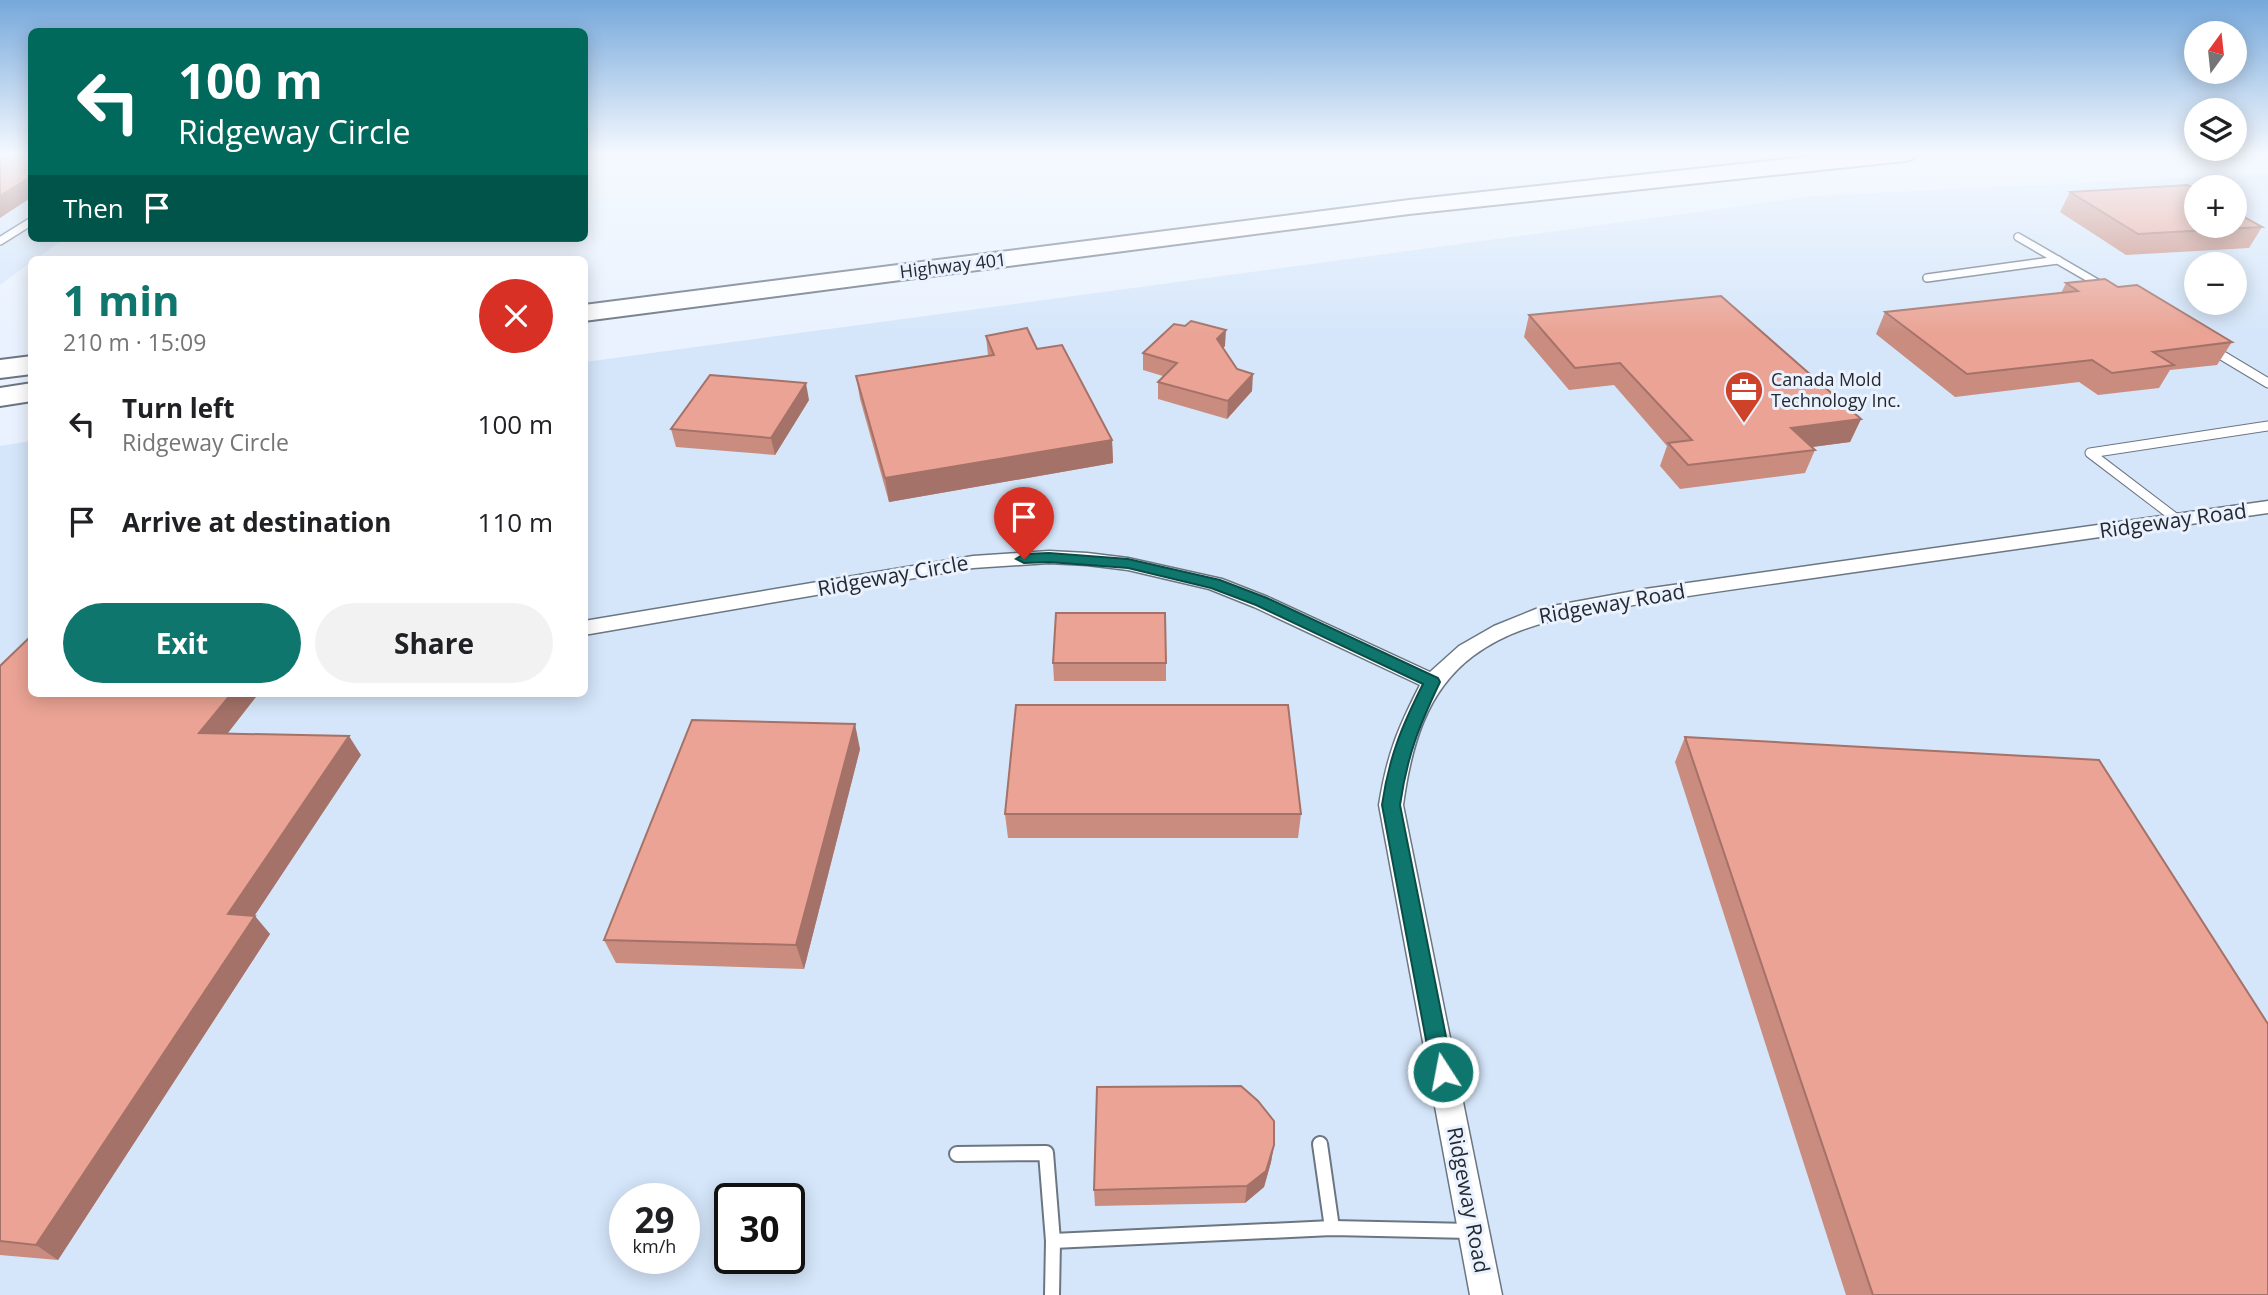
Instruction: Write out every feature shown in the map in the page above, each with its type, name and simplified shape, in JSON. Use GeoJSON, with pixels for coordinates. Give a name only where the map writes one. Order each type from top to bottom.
{"type":"FeatureCollection","features":[{"type":"Feature","properties":{"kind":"highway","name":"Highway 401"},"geometry":{"type":"LineString","coordinates":[[588,292],[1166,214]]}},
{"type":"Feature","properties":{"kind":"highway","name":"Highway 401"},"geometry":{"type":"LineString","coordinates":[[588,312],[1349,214]]}},
{"type":"Feature","properties":{"kind":"highway"},"geometry":{"type":"LineString","coordinates":[[0,360],[28,357]]}},
{"type":"Feature","properties":{"kind":"highway"},"geometry":{"type":"LineString","coordinates":[[0,369],[28,366]]}},
{"type":"Feature","properties":{"kind":"highway"},"geometry":{"type":"LineString","coordinates":[[0,391],[28,387]]}},
{"type":"Feature","properties":{"kind":"highway"},"geometry":{"type":"LineString","coordinates":[[0,397],[28,393]]}},
{"type":"Feature","properties":{"kind":"street","name":"Ridgeway Road"},"geometry":{"type":"LineString","coordinates":[[1486,1295],[1391,805],[1397,765],[1406,735],[1432,682],[1466,651],[1536,615],[1659,594],[2268,507]]}},
{"type":"Feature","properties":{"kind":"street","name":"Ridgeway Circle"},"geometry":{"type":"LineString","coordinates":[[588,627],[973,562],[1049,557],[1087,559],[1128,564],[1215,584],[1261,602],[1432,682]]}},
{"type":"Feature","properties":{"kind":"lane"},"geometry":{"type":"LineString","coordinates":[[0,241],[28,224]]}},
{"type":"Feature","properties":{"kind":"lane"},"geometry":{"type":"LineString","coordinates":[[2018,237],[2119,295]]}},
{"type":"Feature","properties":{"kind":"lane"},"geometry":{"type":"LineString","coordinates":[[1927,278],[2058,260]]}},
{"type":"Feature","properties":{"kind":"lane"},"geometry":{"type":"LineString","coordinates":[[2203,345],[2268,383]]}},
{"type":"Feature","properties":{"kind":"lane"},"geometry":{"type":"LineString","coordinates":[[2178,520],[2090,453],[2268,426]]}},
{"type":"Feature","properties":{"kind":"lane"},"geometry":{"type":"LineString","coordinates":[[1320,1144],[1332,1228]]}},
{"type":"Feature","properties":{"kind":"lane"},"geometry":{"type":"LineString","coordinates":[[957,1154],[1046,1153],[1053,1241],[1052,1295]]}},
{"type":"Feature","properties":{"kind":"lane"},"geometry":{"type":"LineString","coordinates":[[1053,1241],[1332,1228],[1474,1231]]}},
{"type":"Feature","properties":{"kind":"shaded area"},"geometry":{"type":"Polygon","coordinates":[[[0,214],[28,214],[28,242],[59,242],[40,256],[28,256],[28,264],[0,285],[0,214]]]}},
{"type":"Feature","properties":{"kind":"shaded area"},"geometry":{"type":"Polygon","coordinates":[[[1678,214],[2184,214],[2184,238],[2247,238],[2247,214],[2268,214],[2268,1295],[0,1295],[0,446],[28,441],[28,697],[588,697],[588,362],[1678,214]]]}},
{"type":"Feature","properties":{"kind":"building"},"geometry":{"type":"Polygon","coordinates":[[[2106,214],[2184,214],[2184,231],[2138,234],[2106,214]]]}},
{"type":"Feature","properties":{"kind":"building"},"geometry":{"type":"Polygon","coordinates":[[[2247,219],[2262,227],[2247,228],[2247,219]]]}},
{"type":"Feature","properties":{"kind":"building"},"geometry":{"type":"Polygon","coordinates":[[[2105,279],[2118,287],[2137,285],[2232,342],[2153,352],[2174,365],[2112,373],[2092,360],[1967,374],[1885,312],[2078,291],[2066,283],[2105,279]]]}},
{"type":"Feature","properties":{"kind":"building"},"geometry":{"type":"Polygon","coordinates":[[[1721,296],[1861,419],[1791,428],[1815,450],[1688,465],[1668,443],[1692,440],[1620,363],[1575,368],[1529,315],[1721,296]]]}},
{"type":"Feature","properties":{"kind":"building"},"geometry":{"type":"Polygon","coordinates":[[[1191,321],[1226,330],[1217,339],[1237,369],[1253,374],[1228,401],[1158,382],[1177,363],[1143,353],[1174,324],[1185,326],[1191,321]]]}},
{"type":"Feature","properties":{"kind":"building"},"geometry":{"type":"Polygon","coordinates":[[[1027,328],[1037,349],[1062,345],[1112,440],[885,478],[856,376],[994,355],[986,336],[1027,328]]]}},
{"type":"Feature","properties":{"kind":"building"},"geometry":{"type":"Polygon","coordinates":[[[710,375],[806,383],[771,438],[671,429],[710,375]]]}},
{"type":"Feature","properties":{"kind":"building"},"geometry":{"type":"Polygon","coordinates":[[[1056,613],[1165,613],[1166,663],[1053,663],[1056,613]]]}},
{"type":"Feature","properties":{"kind":"building"},"geometry":{"type":"Polygon","coordinates":[[[28,639],[28,697],[229,697],[199,733],[349,736],[228,914],[255,916],[36,1245],[0,1241],[0,666],[28,639]]]}},
{"type":"Feature","properties":{"kind":"building"},"geometry":{"type":"Polygon","coordinates":[[[1016,705],[1288,705],[1301,814],[1005,814],[1016,705]]]}},
{"type":"Feature","properties":{"kind":"building"},"geometry":{"type":"Polygon","coordinates":[[[692,720],[855,724],[796,945],[604,940],[692,720]]]}},
{"type":"Feature","properties":{"kind":"building"},"geometry":{"type":"Polygon","coordinates":[[[1685,737],[2099,760],[2268,1024],[2268,1295],[1873,1295],[1685,737]]]}},
{"type":"Feature","properties":{"kind":"building"},"geometry":{"type":"Polygon","coordinates":[[[1241,1086],[1274,1121],[1274,1145],[1266,1171],[1247,1186],[1094,1190],[1097,1087],[1241,1086]]]}},
{"type":"Feature","properties":{"kind":"place","name":"Canada Mold Technology Inc."},"geometry":{"type":"Point","coordinates":[1744,424]}},
{"type":"Feature","properties":{"kind":"route"},"geometry":{"type":"LineString","coordinates":[[1024,559],[1049,557],[1128,564],[1215,584],[1261,602],[1432,682],[1406,735],[1397,765],[1391,805],[1443,1072]]}}]}
